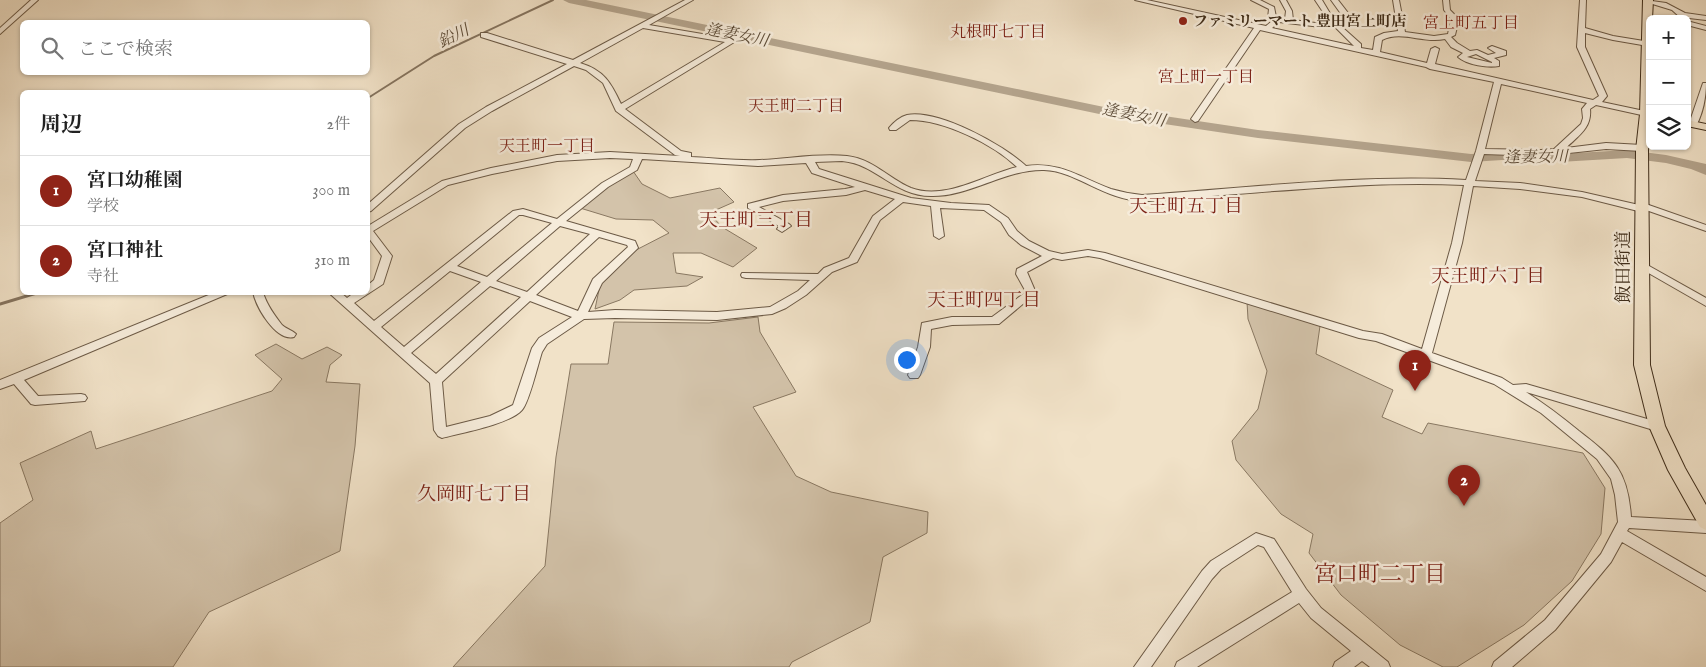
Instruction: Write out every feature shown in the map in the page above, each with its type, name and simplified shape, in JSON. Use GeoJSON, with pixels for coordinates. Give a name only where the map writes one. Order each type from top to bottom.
{"type":"FeatureCollection","features":[{"type":"Feature","properties":{"kind":"main road","name":"飯田街道"},"geometry":{"type":"LineString","coordinates":[[1648,0],[1648,15]]}},
{"type":"Feature","properties":{"kind":"main road","name":"飯田街道"},"geometry":{"type":"LineString","coordinates":[[1648,105],[1649,60]]}},
{"type":"Feature","properties":{"kind":"main road"},"geometry":{"type":"LineString","coordinates":[[1691,124],[1706,126]]}},
{"type":"Feature","properties":{"kind":"main road","name":"飯田街道"},"geometry":{"type":"LineString","coordinates":[[1646,126],[1642,149],[1642,366],[1658,426],[1677,470],[1706,522]]}},
{"type":"Feature","properties":{"kind":"street"},"geometry":{"type":"LineString","coordinates":[[0,32],[35,0]]}},
{"type":"Feature","properties":{"kind":"street"},"geometry":{"type":"LineString","coordinates":[[370,207],[462,126],[488,109],[690,0]]}},
{"type":"Feature","properties":{"kind":"street"},"geometry":{"type":"LineString","coordinates":[[1141,0],[1646,115]]}},
{"type":"Feature","properties":{"kind":"street"},"geometry":{"type":"LineString","coordinates":[[1254,0],[1272,8],[1272,18],[1277,20],[1326,26],[1327,14],[1318,0]]}},
{"type":"Feature","properties":{"kind":"street"},"geometry":{"type":"LineString","coordinates":[[1283,0],[1290,11],[1289,20]]}},
{"type":"Feature","properties":{"kind":"street"},"geometry":{"type":"LineString","coordinates":[[1334,0],[1348,18],[1338,28],[1356,43],[1358,46],[1356,49]]}},
{"type":"Feature","properties":{"kind":"street"},"geometry":{"type":"LineString","coordinates":[[1396,0],[1402,33]]}},
{"type":"Feature","properties":{"kind":"street"},"geometry":{"type":"LineString","coordinates":[[1376,54],[1378,38],[1402,33],[1436,38],[1451,35],[1456,19],[1447,10],[1446,0]]}},
{"type":"Feature","properties":{"kind":"street"},"geometry":{"type":"LineString","coordinates":[[1558,151],[1585,125],[1587,118],[1586,110],[1592,102],[1598,101],[1604,96],[1582,48],[1583,0]]}},
{"type":"Feature","properties":{"kind":"street"},"geometry":{"type":"LineString","coordinates":[[1648,0],[1671,4],[1681,15]]}},
{"type":"Feature","properties":{"kind":"street"},"geometry":{"type":"LineString","coordinates":[[1691,20],[1706,18]]}},
{"type":"Feature","properties":{"kind":"street"},"geometry":{"type":"LineString","coordinates":[[1267,29],[1277,20]]}},
{"type":"Feature","properties":{"kind":"street"},"geometry":{"type":"LineString","coordinates":[[1691,22],[1706,28]]}},
{"type":"Feature","properties":{"kind":"street"},"geometry":{"type":"LineString","coordinates":[[619,110],[732,42],[644,25]]}},
{"type":"Feature","properties":{"kind":"street"},"geometry":{"type":"LineString","coordinates":[[1195,119],[1258,27]]}},
{"type":"Feature","properties":{"kind":"street"},"geometry":{"type":"LineString","coordinates":[[1583,30],[1646,42]]}},
{"type":"Feature","properties":{"kind":"street"},"geometry":{"type":"LineString","coordinates":[[484,35],[574,63],[599,75],[606,82],[619,110],[678,153],[716,160]]}},
{"type":"Feature","properties":{"kind":"street"},"geometry":{"type":"LineString","coordinates":[[1447,37],[1454,45],[1468,53]]}},
{"type":"Feature","properties":{"kind":"street"},"geometry":{"type":"LineString","coordinates":[[1487,57],[1503,53],[1492,48]]}},
{"type":"Feature","properties":{"kind":"street"},"geometry":{"type":"LineString","coordinates":[[1430,67],[1435,49]]}},
{"type":"Feature","properties":{"kind":"street"},"geometry":{"type":"LineString","coordinates":[[1476,52],[1496,62],[1496,64],[1490,65],[1462,58],[1468,53],[1476,52]]}},
{"type":"Feature","properties":{"kind":"street"},"geometry":{"type":"LineString","coordinates":[[1426,354],[1457,243],[1469,184],[1480,152],[1498,82]]}},
{"type":"Feature","properties":{"kind":"street"},"geometry":{"type":"LineString","coordinates":[[1691,122],[1706,85]]}},
{"type":"Feature","properties":{"kind":"street"},"geometry":{"type":"LineString","coordinates":[[893,128],[905,118],[915,117],[950,126],[994,146],[1010,156],[1024,169]]}},
{"type":"Feature","properties":{"kind":"street"},"geometry":{"type":"LineString","coordinates":[[1480,152],[1522,153],[1606,146],[1642,149]]}},
{"type":"Feature","properties":{"kind":"street"},"geometry":{"type":"LineString","coordinates":[[370,230],[434,188],[457,179],[557,158],[593,155],[758,163],[837,157],[853,159],[874,168],[901,187],[914,192],[932,193],[956,190],[1024,169],[1045,167],[1058,169],[1116,194],[1142,198],[1354,183],[1412,182],[1527,187],[1642,207],[1706,228]]}},
{"type":"Feature","properties":{"kind":"street"},"geometry":{"type":"LineString","coordinates":[[403,354],[558,222],[606,185],[634,168],[638,157]]}},
{"type":"Feature","properties":{"kind":"street"},"geometry":{"type":"LineString","coordinates":[[810,160],[815,171],[901,199],[935,204],[986,207],[1006,220],[1013,233],[1025,243],[1052,255],[1062,257],[1088,253],[1101,255],[1238,298],[1363,335],[1378,337],[1426,354],[1498,381],[1573,431],[1595,449],[1610,465],[1621,486],[1622,527],[1606,558],[1550,624],[1500,667]]}},
{"type":"Feature","properties":{"kind":"street"},"geometry":{"type":"LineString","coordinates":[[782,229],[786,226],[751,206],[783,198],[846,192],[864,186]]}},
{"type":"Feature","properties":{"kind":"street"},"geometry":{"type":"LineString","coordinates":[[450,267],[581,316],[615,314],[717,316],[772,310],[802,293],[828,270],[852,260],[876,218],[901,199]]}},
{"type":"Feature","properties":{"kind":"street"},"geometry":{"type":"LineString","coordinates":[[935,204],[939,236]]}},
{"type":"Feature","properties":{"kind":"street"},"geometry":{"type":"LineString","coordinates":[[338,295],[436,381],[440,430],[442,432],[485,422],[514,412],[518,407],[536,351],[543,341],[581,316],[597,281],[633,248],[631,243],[523,212],[516,213],[375,326]]}},
{"type":"Feature","properties":{"kind":"street"},"geometry":{"type":"LineString","coordinates":[[436,381],[597,233]]}},
{"type":"Feature","properties":{"kind":"street"},"geometry":{"type":"LineString","coordinates":[[370,234],[387,256],[379,282],[370,289]]}},
{"type":"Feature","properties":{"kind":"street"},"geometry":{"type":"LineString","coordinates":[[914,375],[924,347],[926,326],[952,320],[995,321],[1031,293],[1031,289],[1021,271],[1052,255]]}},
{"type":"Feature","properties":{"kind":"street"},"geometry":{"type":"LineString","coordinates":[[1642,265],[1706,303]]}},
{"type":"Feature","properties":{"kind":"street"},"geometry":{"type":"LineString","coordinates":[[746,275],[819,277]]}},
{"type":"Feature","properties":{"kind":"street"},"geometry":{"type":"LineString","coordinates":[[0,386],[220,295]]}},
{"type":"Feature","properties":{"kind":"street"},"geometry":{"type":"LineString","coordinates":[[259,295],[262,306],[273,316],[279,329],[290,334]]}},
{"type":"Feature","properties":{"kind":"street"},"geometry":{"type":"LineString","coordinates":[[347,303],[359,295]]}},
{"type":"Feature","properties":{"kind":"street"},"geometry":{"type":"LineString","coordinates":[[16,378],[35,401],[80,398]]}},
{"type":"Feature","properties":{"kind":"street"},"geometry":{"type":"LineString","coordinates":[[1512,389],[1526,388],[1658,426]]}},
{"type":"Feature","properties":{"kind":"street"},"geometry":{"type":"LineString","coordinates":[[1622,527],[1706,527]]}},
{"type":"Feature","properties":{"kind":"street"},"geometry":{"type":"LineString","coordinates":[[1622,527],[1706,585]]}},
{"type":"Feature","properties":{"kind":"street"},"geometry":{"type":"LineString","coordinates":[[1142,667],[1207,575],[1216,565],[1256,539],[1269,543],[1301,594],[1316,613],[1382,667]]}},
{"type":"Feature","properties":{"kind":"street"},"geometry":{"type":"LineString","coordinates":[[1183,667],[1301,594]]}},
{"type":"Feature","properties":{"kind":"street"},"geometry":{"type":"LineString","coordinates":[[1341,667],[1363,652]]}},
{"type":"Feature","properties":{"kind":"shaded area"},"geometry":{"type":"Polygon","coordinates":[[[633,171],[642,184],[670,198],[720,188],[734,202],[709,213],[722,227],[757,248],[733,267],[701,253],[673,253],[676,273],[703,277],[687,286],[634,290],[620,300],[595,309],[600,285],[636,250],[669,233],[653,220],[616,219],[580,208],[608,185],[633,171]]]}},
{"type":"Feature","properties":{"kind":"shaded area"},"geometry":{"type":"Polygon","coordinates":[[[1247,302],[1320,326],[1316,354],[1393,390],[1382,417],[1422,434],[1428,423],[1583,453],[1605,488],[1601,534],[1572,581],[1524,625],[1457,667],[1443,667],[1400,645],[1341,595],[1309,553],[1313,534],[1281,514],[1236,460],[1232,441],[1258,409],[1267,371],[1248,319],[1247,302]]]}},
{"type":"Feature","properties":{"kind":"shaded area"},"geometry":{"type":"Polygon","coordinates":[[[758,317],[760,332],[796,392],[753,407],[796,476],[831,492],[928,512],[927,533],[883,557],[870,622],[792,662],[789,667],[453,667],[545,566],[556,457],[571,364],[608,364],[614,322],[709,323],[758,317]]]}},
{"type":"Feature","properties":{"kind":"shaded area"},"geometry":{"type":"Polygon","coordinates":[[[276,344],[302,359],[327,347],[342,355],[330,365],[326,382],[360,384],[355,446],[340,551],[209,612],[173,667],[0,667],[0,523],[33,500],[20,463],[91,431],[96,449],[272,391],[282,379],[255,355],[276,344]]]}},
{"type":"Feature","properties":{"kind":"waterway","name":"鉛川"},"geometry":{"type":"LineString","coordinates":[[370,97],[434,56],[553,0]]}},
{"type":"Feature","properties":{"kind":"waterway","name":"逢妻女川"},"geometry":{"type":"LineString","coordinates":[[569,0],[1104,111],[1258,134],[1471,158],[1502,156],[1559,158],[1627,154],[1666,159],[1695,165],[1706,170]]}},
{"type":"Feature","properties":{"kind":"waterway","name":"鉛川"},"geometry":{"type":"LineString","coordinates":[[0,304],[30,295]]}},
{"type":"Feature","properties":{"kind":"place","name":"ファミリーマート 豊田宮上町店"},"geometry":{"type":"Point","coordinates":[1183,21]}},
{"type":"Feature","properties":{"kind":"place","name":"宮口幼稚園"},"geometry":{"type":"Point","coordinates":[1415,391]}},
{"type":"Feature","properties":{"kind":"place","name":"宮口神社"},"geometry":{"type":"Point","coordinates":[1464,506]}},
{"type":"Feature","properties":{"kind":"district","name":"宮上町五丁目"},"geometry":{"type":"Point","coordinates":[1471,22]}},
{"type":"Feature","properties":{"kind":"district","name":"丸根町七丁目"},"geometry":{"type":"Point","coordinates":[998,31]}},
{"type":"Feature","properties":{"kind":"district","name":"宮上町一丁目"},"geometry":{"type":"Point","coordinates":[1206,76]}},
{"type":"Feature","properties":{"kind":"district","name":"天王町二丁目"},"geometry":{"type":"Point","coordinates":[796,105]}},
{"type":"Feature","properties":{"kind":"district","name":"天王町一丁目"},"geometry":{"type":"Point","coordinates":[547,145]}},
{"type":"Feature","properties":{"kind":"district","name":"天王町五丁目"},"geometry":{"type":"Point","coordinates":[1186,205]}},
{"type":"Feature","properties":{"kind":"district","name":"天王町三丁目"},"geometry":{"type":"Point","coordinates":[756,219]}},
{"type":"Feature","properties":{"kind":"district","name":"天王町六丁目"},"geometry":{"type":"Point","coordinates":[1488,275]}},
{"type":"Feature","properties":{"kind":"district","name":"天王町四丁目"},"geometry":{"type":"Point","coordinates":[984,299]}},
{"type":"Feature","properties":{"kind":"district","name":"久岡町七丁目"},"geometry":{"type":"Point","coordinates":[474,493]}},
{"type":"Feature","properties":{"kind":"district","name":"宮口町二丁目"},"geometry":{"type":"Point","coordinates":[1380,573]}}]}
